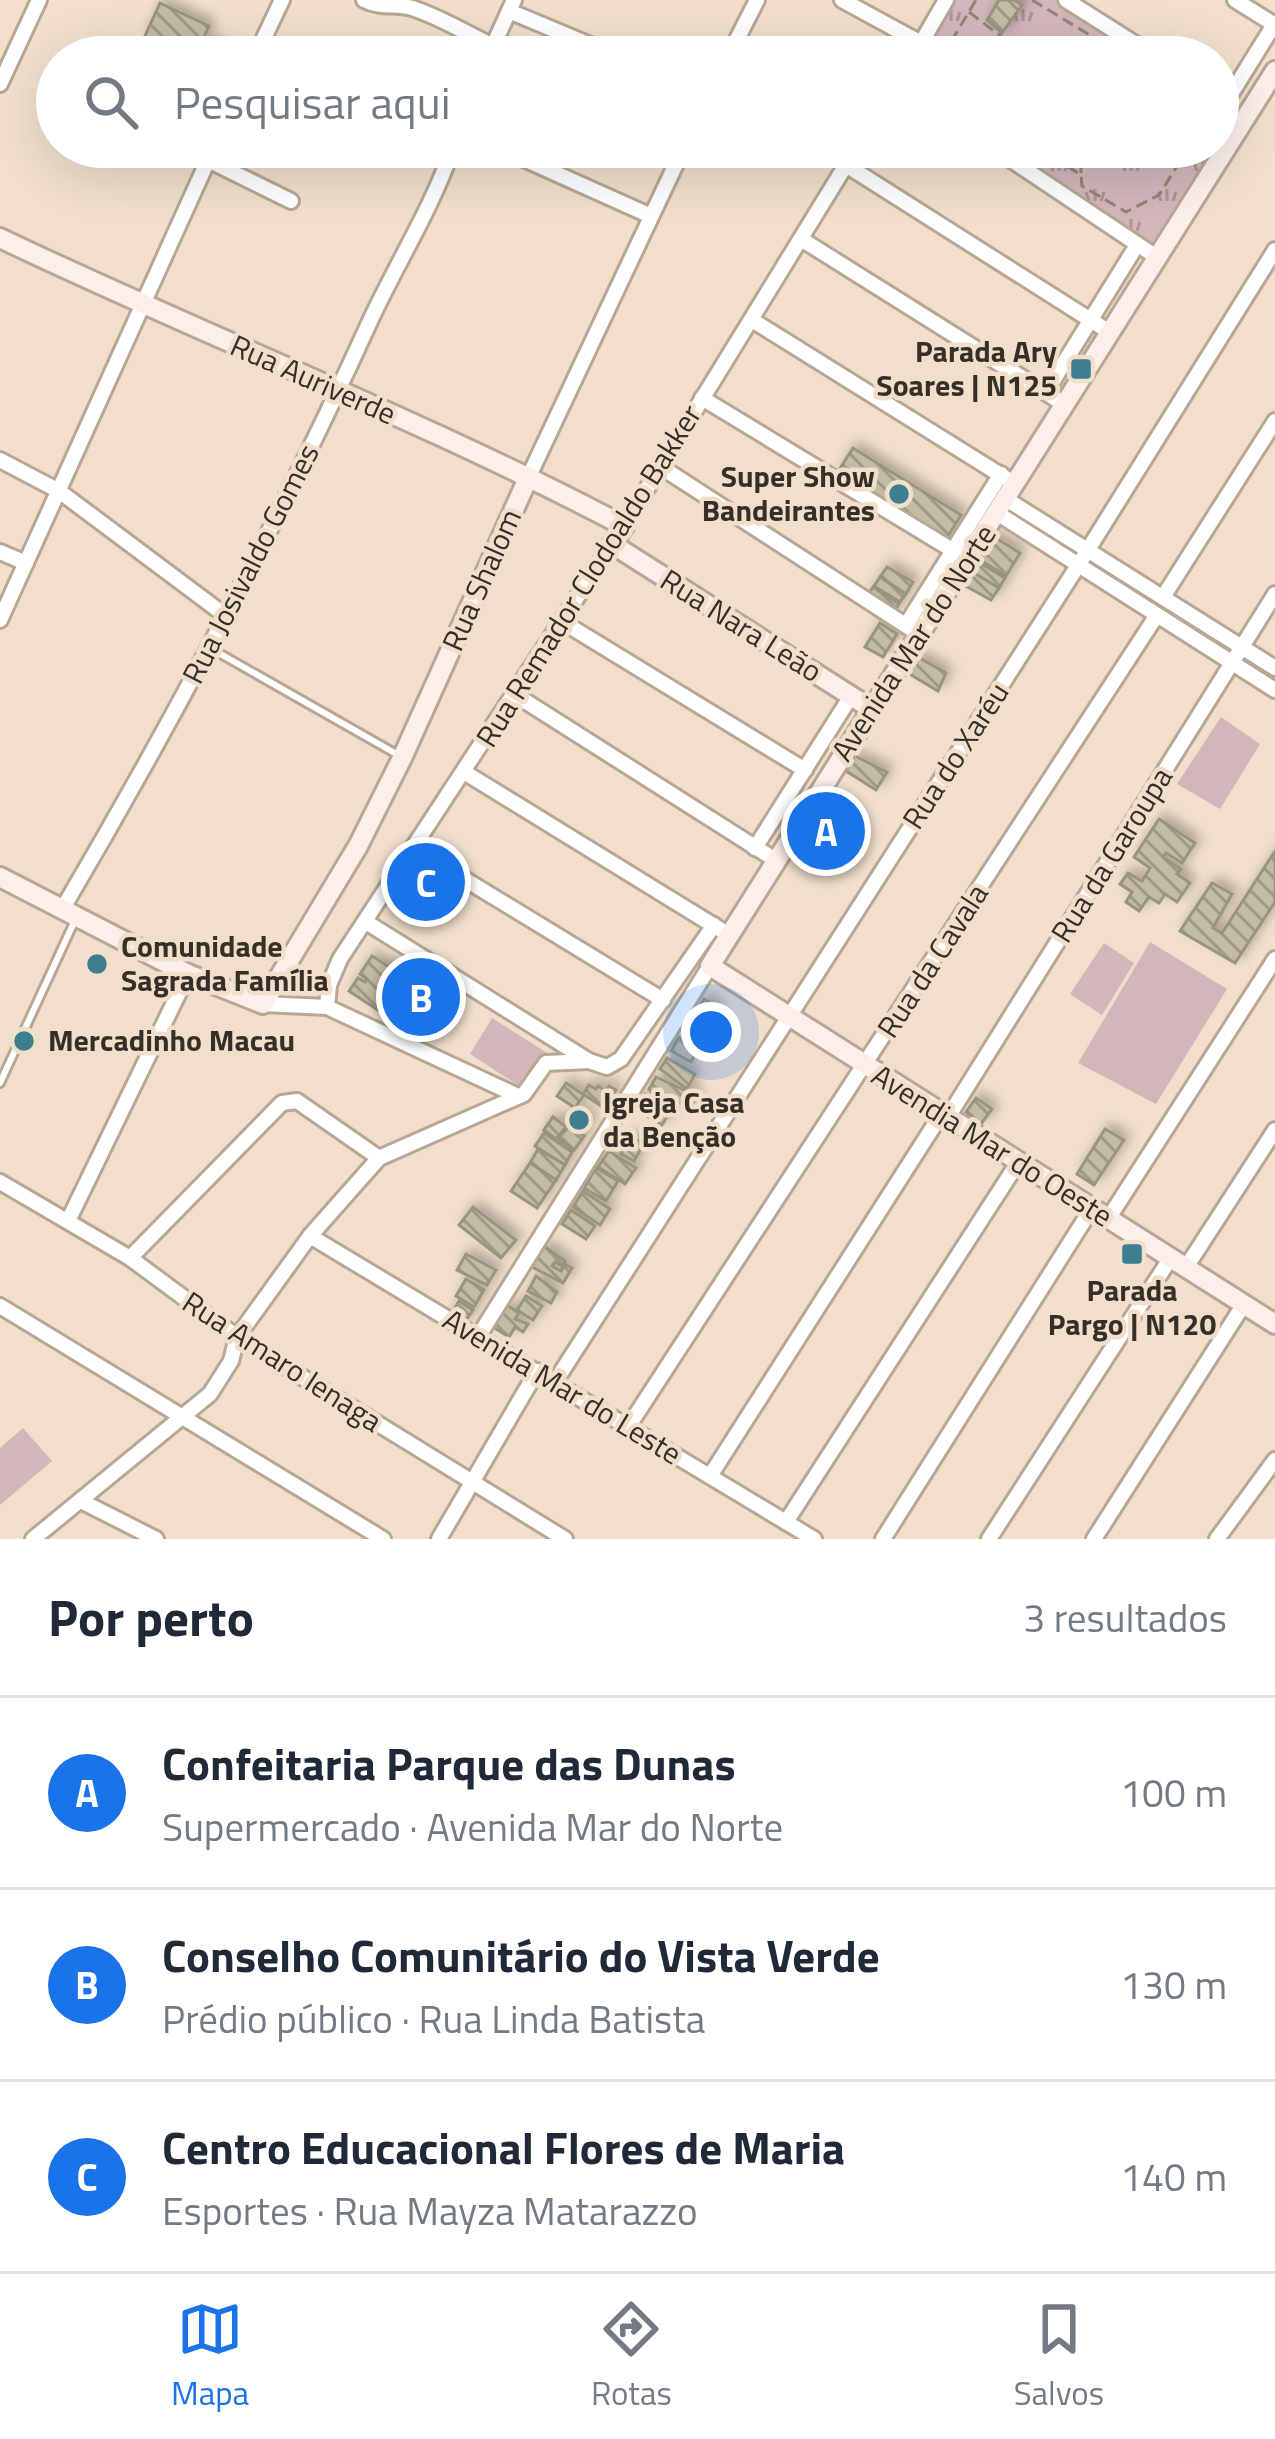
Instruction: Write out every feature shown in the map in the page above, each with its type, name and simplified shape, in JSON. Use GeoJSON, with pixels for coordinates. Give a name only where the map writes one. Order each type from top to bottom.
{"type":"FeatureCollection","features":[{"type":"Feature","properties":{"kind":"street"},"geometry":{"type":"LineString","coordinates":[[0,84],[39,0]]}},
{"type":"Feature","properties":{"kind":"street"},"geometry":{"type":"LineString","coordinates":[[265,36],[282,0]]}},
{"type":"Feature","properties":{"kind":"street"},"geometry":{"type":"LineString","coordinates":[[364,0],[382,8],[403,5],[463,36]]}},
{"type":"Feature","properties":{"kind":"street"},"geometry":{"type":"LineString","coordinates":[[739,36],[757,0]]}},
{"type":"Feature","properties":{"kind":"street"},"geometry":{"type":"LineString","coordinates":[[842,0],[896,36]]}},
{"type":"Feature","properties":{"kind":"street"},"geometry":{"type":"LineString","coordinates":[[925,36],[946,0]]}},
{"type":"Feature","properties":{"kind":"street"},"geometry":{"type":"LineString","coordinates":[[1066,0],[1123,36]]}},
{"type":"Feature","properties":{"kind":"street"},"geometry":{"type":"LineString","coordinates":[[1234,0],[1275,24],[1239,75]]}},
{"type":"Feature","properties":{"kind":"street"},"geometry":{"type":"LineString","coordinates":[[497,36],[511,5],[575,36]]}},
{"type":"Feature","properties":{"kind":"street","name":"Avenida Mar do Norte"},"geometry":{"type":"LineString","coordinates":[[1239,129],[1275,71]]}},
{"type":"Feature","properties":{"kind":"street"},"geometry":{"type":"LineString","coordinates":[[1239,109],[1248,115]]}},
{"type":"Feature","properties":{"kind":"street"},"geometry":{"type":"LineString","coordinates":[[0,620],[205,168]]}},
{"type":"Feature","properties":{"kind":"street"},"geometry":{"type":"LineString","coordinates":[[235,168],[291,201]]}},
{"type":"Feature","properties":{"kind":"street","name":"Rua Josivaldo Gomes"},"geometry":{"type":"LineString","coordinates":[[71,911],[210,648],[429,210],[445,168]]}},
{"type":"Feature","properties":{"kind":"street"},"geometry":{"type":"LineString","coordinates":[[543,168],[651,216]]}},
{"type":"Feature","properties":{"kind":"street","name":"Rua Shalom"},"geometry":{"type":"LineString","coordinates":[[263,1004],[358,847],[402,758],[674,168]]}},
{"type":"Feature","properties":{"kind":"street","name":"Rua Remador Clodoaldo Bakker"},"geometry":{"type":"LineString","coordinates":[[327,1006],[340,959],[624,526],[844,168]]}},
{"type":"Feature","properties":{"kind":"street"},"geometry":{"type":"LineString","coordinates":[[851,168],[1111,333]]}},
{"type":"Feature","properties":{"kind":"street"},"geometry":{"type":"LineString","coordinates":[[1023,168],[1158,258]]}},
{"type":"Feature","properties":{"kind":"street","name":"Avenida Mar do Norte"},"geometry":{"type":"LineString","coordinates":[[478,1337],[710,966],[722,931],[777,862],[912,630],[1111,333],[1215,168]]}},
{"type":"Feature","properties":{"kind":"street","name":"Rua Auriverde"},"geometry":{"type":"LineString","coordinates":[[0,238],[530,476],[624,526]]}},
{"type":"Feature","properties":{"kind":"street"},"geometry":{"type":"LineString","coordinates":[[801,239],[1064,404]]}},
{"type":"Feature","properties":{"kind":"street"},"geometry":{"type":"LineString","coordinates":[[1046,392],[1137,245]]}},
{"type":"Feature","properties":{"kind":"street","name":"Rua do Xaréu"},"geometry":{"type":"LineString","coordinates":[[554,1382],[1275,250]]}},
{"type":"Feature","properties":{"kind":"street"},"geometry":{"type":"LineString","coordinates":[[752,320],[1005,492],[1157,615],[1275,690]]}},
{"type":"Feature","properties":{"kind":"street"},"geometry":{"type":"LineString","coordinates":[[702,398],[960,555],[1005,492]]}},
{"type":"Feature","properties":{"kind":"street"},"geometry":{"type":"LineString","coordinates":[[1163,598],[1275,421]]}},
{"type":"Feature","properties":{"kind":"street"},"geometry":{"type":"LineString","coordinates":[[0,460],[59,491],[226,616]]}},
{"type":"Feature","properties":{"kind":"street"},"geometry":{"type":"LineString","coordinates":[[661,467],[912,630]]}},
{"type":"Feature","properties":{"kind":"street","name":"Rua Nara Leão"},"geometry":{"type":"LineString","coordinates":[[612,544],[870,708]]}},
{"type":"Feature","properties":{"kind":"street"},"geometry":{"type":"LineString","coordinates":[[0,552],[26,563]]}},
{"type":"Feature","properties":{"kind":"street"},"geometry":{"type":"LineString","coordinates":[[1082,557],[1163,598],[1275,668]]}},
{"type":"Feature","properties":{"kind":"street","name":"Rua da Garoupa"},"geometry":{"type":"LineString","coordinates":[[710,1476],[1275,595]]}},
{"type":"Feature","properties":{"kind":"street","name":"Rua da Cavala"},"geometry":{"type":"LineString","coordinates":[[628,1427],[1157,615]]}},
{"type":"Feature","properties":{"kind":"street"},"geometry":{"type":"LineString","coordinates":[[561,620],[806,770]]}},
{"type":"Feature","properties":{"kind":"street"},"geometry":{"type":"LineString","coordinates":[[514,694],[777,862]]}},
{"type":"Feature","properties":{"kind":"street"},"geometry":{"type":"LineString","coordinates":[[755,848],[851,696]]}},
{"type":"Feature","properties":{"kind":"street"},"geometry":{"type":"LineString","coordinates":[[366,922],[593,1063],[607,1067],[621,1058],[722,931],[464,772]]}},
{"type":"Feature","properties":{"kind":"street"},"geometry":{"type":"LineString","coordinates":[[415,849],[663,1000]]}},
{"type":"Feature","properties":{"kind":"street"},"geometry":{"type":"LineString","coordinates":[[0,877],[188,974],[263,1004],[327,1006],[516,1094]]}},
{"type":"Feature","properties":{"kind":"street"},"geometry":{"type":"LineString","coordinates":[[883,1539],[1275,958]]}},
{"type":"Feature","properties":{"kind":"street","name":"Avendia Mar do Oeste"},"geometry":{"type":"LineString","coordinates":[[710,966],[1178,1264],[1244,1304],[1271,1314]]}},
{"type":"Feature","properties":{"kind":"street"},"geometry":{"type":"LineString","coordinates":[[68,1221],[188,974]]}},
{"type":"Feature","properties":{"kind":"street"},"geometry":{"type":"LineString","coordinates":[[33,1539],[197,1406],[220,1380],[237,1337],[310,1236],[379,1158],[530,1090],[543,1065],[593,1063]]}},
{"type":"Feature","properties":{"kind":"street"},"geometry":{"type":"LineString","coordinates":[[130,1258],[282,1103],[297,1101],[379,1158]]}},
{"type":"Feature","properties":{"kind":"street"},"geometry":{"type":"LineString","coordinates":[[989,1539],[1275,1130]]}},
{"type":"Feature","properties":{"kind":"street"},"geometry":{"type":"LineString","coordinates":[[786,1522],[1018,1162]]}},
{"type":"Feature","properties":{"kind":"street","name":"Rua Amaro Ienaga"},"geometry":{"type":"LineString","coordinates":[[0,1182],[130,1258],[237,1337],[565,1539]]}},
{"type":"Feature","properties":{"kind":"street","name":"Avenida Mar do Leste"},"geometry":{"type":"LineString","coordinates":[[310,1236],[814,1539]]}},
{"type":"Feature","properties":{"kind":"street"},"geometry":{"type":"LineString","coordinates":[[1094,1539],[1244,1304]]}},
{"type":"Feature","properties":{"kind":"street"},"geometry":{"type":"LineString","coordinates":[[0,1306],[383,1539]]}},
{"type":"Feature","properties":{"kind":"street"},"geometry":{"type":"LineString","coordinates":[[439,1539],[537,1371]]}},
{"type":"Feature","properties":{"kind":"street"},"geometry":{"type":"LineString","coordinates":[[1217,1539],[1269,1481],[1275,1460]]}},
{"type":"Feature","properties":{"kind":"street"},"geometry":{"type":"LineString","coordinates":[[81,1501],[156,1539]]}},
{"type":"Feature","properties":{"kind":"lane"},"geometry":{"type":"LineString","coordinates":[[210,648],[402,758]]}},
{"type":"Feature","properties":{"kind":"lane","name":"Rua Josivaldo Gomes"},"geometry":{"type":"LineString","coordinates":[[0,1083],[71,911]]}},
{"type":"Feature","properties":{"kind":"path"},"geometry":{"type":"LineString","coordinates":[[955,36],[976,0]]}},
{"type":"Feature","properties":{"kind":"path"},"geometry":{"type":"LineString","coordinates":[[1032,0],[1091,36]]}},
{"type":"Feature","properties":{"kind":"path"},"geometry":{"type":"LineString","coordinates":[[969,12],[1001,36]]}},
{"type":"Feature","properties":{"kind":"path"},"geometry":{"type":"LineString","coordinates":[[1070,168],[1081,175]]}},
{"type":"Feature","properties":{"kind":"path"},"geometry":{"type":"LineString","coordinates":[[1081,168],[1082,186],[1126,212],[1159,195],[1176,168]]}},
{"type":"Feature","properties":{"kind":"green space"},"geometry":{"type":"Polygon","coordinates":[[[947,0],[1062,0],[1116,36],[926,36],[947,0]]]}},
{"type":"Feature","properties":{"kind":"green space"},"geometry":{"type":"Polygon","coordinates":[[[1024,168],[1212,168],[1154,255],[1024,168]]]}},
{"type":"Feature","properties":{"kind":"green space"},"geometry":{"type":"Polygon","coordinates":[[[1221,717],[1260,744],[1220,809],[1177,784],[1221,717]]]}},
{"type":"Feature","properties":{"kind":"green space"},"geometry":{"type":"Polygon","coordinates":[[[425,860],[446,875],[429,905],[405,890],[425,860]]]}},
{"type":"Feature","properties":{"kind":"green space"},"geometry":{"type":"Polygon","coordinates":[[[1150,942],[1227,989],[1156,1104],[1078,1063],[1150,942]]]}},
{"type":"Feature","properties":{"kind":"green space"},"geometry":{"type":"Polygon","coordinates":[[[1104,943],[1134,963],[1102,1015],[1070,994],[1104,943]]]}},
{"type":"Feature","properties":{"kind":"green space"},"geometry":{"type":"Polygon","coordinates":[[[492,1018],[549,1054],[524,1089],[470,1054],[492,1018]]]}},
{"type":"Feature","properties":{"kind":"green space"},"geometry":{"type":"Polygon","coordinates":[[[23,1428],[52,1461],[0,1505],[0,1448],[23,1428]]]}},
{"type":"Feature","properties":{"kind":"building"},"geometry":{"type":"Polygon","coordinates":[[[999,0],[1022,5],[1002,33],[987,20],[999,0]]]}},
{"type":"Feature","properties":{"kind":"building"},"geometry":{"type":"Polygon","coordinates":[[[160,3],[209,26],[205,36],[145,36],[160,3]]]}},
{"type":"Feature","properties":{"kind":"building","name":"Super Show Bandeirantes"},"geometry":{"type":"Polygon","coordinates":[[[853,448],[961,515],[945,541],[837,473],[853,448]]]}},
{"type":"Feature","properties":{"kind":"building"},"geometry":{"type":"Polygon","coordinates":[[[991,535],[1020,553],[1006,576],[977,558],[991,535]]]}},
{"type":"Feature","properties":{"kind":"building"},"geometry":{"type":"Polygon","coordinates":[[[975,560],[1005,578],[999,588],[969,570],[975,560]]]}},
{"type":"Feature","properties":{"kind":"building"},"geometry":{"type":"Polygon","coordinates":[[[887,567],[913,582],[906,594],[880,577],[887,567]]]}},
{"type":"Feature","properties":{"kind":"building"},"geometry":{"type":"Polygon","coordinates":[[[969,570],[999,588],[991,600],[962,584],[969,570]]]}},
{"type":"Feature","properties":{"kind":"building"},"geometry":{"type":"Polygon","coordinates":[[[880,577],[906,594],[900,602],[874,586],[880,577]]]}},
{"type":"Feature","properties":{"kind":"building"},"geometry":{"type":"Polygon","coordinates":[[[873,587],[899,604],[893,614],[866,598],[873,587]]]}},
{"type":"Feature","properties":{"kind":"building"},"geometry":{"type":"Polygon","coordinates":[[[880,623],[897,634],[883,657],[865,647],[880,623]]]}},
{"type":"Feature","properties":{"kind":"building"},"geometry":{"type":"Polygon","coordinates":[[[918,657],[946,673],[938,691],[908,673],[918,657]]]}},
{"type":"Feature","properties":{"kind":"building"},"geometry":{"type":"Polygon","coordinates":[[[855,756],[887,772],[876,790],[846,771],[855,756]]]}},
{"type":"Feature","properties":{"kind":"building"},"geometry":{"type":"Polygon","coordinates":[[[816,816],[847,829],[833,852],[804,834],[816,816]]]}},
{"type":"Feature","properties":{"kind":"building"},"geometry":{"type":"Polygon","coordinates":[[[1159,819],[1195,843],[1182,863],[1166,853],[1163,857],[1181,869],[1177,874],[1190,883],[1177,902],[1165,894],[1159,903],[1149,897],[1139,911],[1126,902],[1132,892],[1120,884],[1128,873],[1142,881],[1150,868],[1134,857],[1159,819]]]}},
{"type":"Feature","properties":{"kind":"building"},"geometry":{"type":"Polygon","coordinates":[[[1275,851],[1275,902],[1235,963],[1180,931],[1212,883],[1232,894],[1213,928],[1222,933],[1275,851]]]}},
{"type":"Feature","properties":{"kind":"building"},"geometry":{"type":"Polygon","coordinates":[[[372,956],[408,979],[391,997],[397,1001],[387,1016],[349,991],[358,978],[367,979],[360,974],[372,956]]]}},
{"type":"Feature","properties":{"kind":"building"},"geometry":{"type":"Polygon","coordinates":[[[419,985],[432,993],[422,1009],[409,1000],[419,985]]]}},
{"type":"Feature","properties":{"kind":"building"},"geometry":{"type":"Polygon","coordinates":[[[704,999],[717,1007],[708,1023],[694,1014],[704,999]]]}},
{"type":"Feature","properties":{"kind":"building"},"geometry":{"type":"Polygon","coordinates":[[[693,1016],[719,1033],[713,1041],[707,1037],[702,1044],[683,1032],[693,1016]]]}},
{"type":"Feature","properties":{"kind":"building"},"geometry":{"type":"Polygon","coordinates":[[[679,1037],[698,1048],[691,1062],[671,1051],[679,1037]]]}},
{"type":"Feature","properties":{"kind":"building"},"geometry":{"type":"Polygon","coordinates":[[[667,1058],[695,1074],[687,1089],[660,1069],[667,1058]]]}},
{"type":"Feature","properties":{"kind":"building"},"geometry":{"type":"Polygon","coordinates":[[[656,1077],[697,1096],[690,1108],[678,1102],[676,1107],[655,1095],[649,1089],[656,1077]]]}},
{"type":"Feature","properties":{"kind":"building"},"geometry":{"type":"Polygon","coordinates":[[[566,1083],[584,1095],[575,1108],[557,1096],[566,1083]]]}},
{"type":"Feature","properties":{"kind":"building"},"geometry":{"type":"Polygon","coordinates":[[[589,1085],[616,1090],[604,1108],[583,1094],[589,1085]]]}},
{"type":"Feature","properties":{"kind":"building"},"geometry":{"type":"Polygon","coordinates":[[[645,1094],[671,1110],[662,1125],[635,1109],[645,1094]]]}},
{"type":"Feature","properties":{"kind":"building"},"geometry":{"type":"Polygon","coordinates":[[[976,1098],[992,1109],[981,1124],[966,1112],[976,1098]]]}},
{"type":"Feature","properties":{"kind":"building","name":"Igreja Casa da Benção"},"geometry":{"type":"Polygon","coordinates":[[[575,1108],[592,1120],[583,1132],[566,1120],[575,1108]]]}},
{"type":"Feature","properties":{"kind":"building"},"geometry":{"type":"Polygon","coordinates":[[[553,1117],[566,1127],[562,1132],[570,1126],[584,1136],[574,1150],[544,1130],[553,1117]]]}},
{"type":"Feature","properties":{"kind":"building"},"geometry":{"type":"Polygon","coordinates":[[[553,1117],[566,1127],[556,1139],[544,1130],[553,1117]]]}},
{"type":"Feature","properties":{"kind":"building"},"geometry":{"type":"Polygon","coordinates":[[[570,1126],[584,1136],[574,1150],[558,1138],[570,1126]]]}},
{"type":"Feature","properties":{"kind":"building"},"geometry":{"type":"Polygon","coordinates":[[[1105,1129],[1124,1140],[1094,1185],[1077,1174],[1105,1129]]]}},
{"type":"Feature","properties":{"kind":"building"},"geometry":{"type":"Polygon","coordinates":[[[544,1133],[572,1152],[565,1165],[535,1146],[544,1133]]]}},
{"type":"Feature","properties":{"kind":"building"},"geometry":{"type":"Polygon","coordinates":[[[631,1136],[644,1144],[634,1161],[621,1154],[631,1136]]]}},
{"type":"Feature","properties":{"kind":"building"},"geometry":{"type":"Polygon","coordinates":[[[538,1149],[565,1165],[556,1180],[530,1163],[538,1149]]]}},
{"type":"Feature","properties":{"kind":"building"},"geometry":{"type":"Polygon","coordinates":[[[609,1151],[636,1168],[625,1184],[598,1167],[609,1151]]]}},
{"type":"Feature","properties":{"kind":"building"},"geometry":{"type":"Polygon","coordinates":[[[530,1163],[556,1180],[537,1208],[511,1191],[530,1163]]]}},
{"type":"Feature","properties":{"kind":"building"},"geometry":{"type":"Polygon","coordinates":[[[596,1168],[618,1181],[606,1201],[584,1188],[596,1168]]]}},
{"type":"Feature","properties":{"kind":"building"},"geometry":{"type":"Polygon","coordinates":[[[583,1191],[610,1209],[600,1225],[573,1207],[583,1191]]]}},
{"type":"Feature","properties":{"kind":"building"},"geometry":{"type":"Polygon","coordinates":[[[473,1207],[516,1240],[501,1258],[459,1225],[473,1207]]]}},
{"type":"Feature","properties":{"kind":"building"},"geometry":{"type":"Polygon","coordinates":[[[571,1210],[595,1226],[586,1239],[562,1224],[571,1210]]]}},
{"type":"Feature","properties":{"kind":"building"},"geometry":{"type":"Polygon","coordinates":[[[544,1246],[565,1261],[552,1266],[561,1271],[565,1264],[572,1268],[563,1283],[530,1266],[544,1246]]]}},
{"type":"Feature","properties":{"kind":"building"},"geometry":{"type":"Polygon","coordinates":[[[466,1254],[496,1270],[487,1285],[457,1270],[466,1254]]]}},
{"type":"Feature","properties":{"kind":"building"},"geometry":{"type":"Polygon","coordinates":[[[536,1276],[557,1292],[551,1303],[528,1291],[536,1276]]]}},
{"type":"Feature","properties":{"kind":"building"},"geometry":{"type":"Polygon","coordinates":[[[466,1279],[484,1290],[474,1307],[456,1296],[466,1279]]]}},
{"type":"Feature","properties":{"kind":"building"},"geometry":{"type":"Polygon","coordinates":[[[526,1296],[542,1306],[533,1320],[517,1310],[526,1296]]]}},
{"type":"Feature","properties":{"kind":"building"},"geometry":{"type":"Polygon","coordinates":[[[459,1301],[473,1310],[463,1325],[450,1316],[459,1301]]]}},
{"type":"Feature","properties":{"kind":"building"},"geometry":{"type":"Polygon","coordinates":[[[507,1305],[519,1313],[515,1319],[528,1324],[523,1332],[515,1327],[509,1337],[493,1327],[507,1305]]]}},
{"type":"Feature","properties":{"kind":"place","name":"Parada Ary Soares | N125"},"geometry":{"type":"Point","coordinates":[1081,369]}},
{"type":"Feature","properties":{"kind":"place","name":"Super Show Bandeirantes"},"geometry":{"type":"Point","coordinates":[899,494]}},
{"type":"Feature","properties":{"kind":"place","name":"Confeitaria Parque das Dunas"},"geometry":{"type":"Point","coordinates":[826,831]}},
{"type":"Feature","properties":{"kind":"place","name":"Centro Educacional Flores de Maria"},"geometry":{"type":"Point","coordinates":[426,882]}},
{"type":"Feature","properties":{"kind":"place","name":"Comunidade Sagrada Família"},"geometry":{"type":"Point","coordinates":[97,964]}},
{"type":"Feature","properties":{"kind":"place","name":"Conselho Comunitário do Vista Verde"},"geometry":{"type":"Point","coordinates":[421,997]}},
{"type":"Feature","properties":{"kind":"place","name":"Mercadinho Macau"},"geometry":{"type":"Point","coordinates":[24,1041]}},
{"type":"Feature","properties":{"kind":"place","name":"Igreja Casa da Benção"},"geometry":{"type":"Point","coordinates":[579,1120]}},
{"type":"Feature","properties":{"kind":"place","name":"Parada Pargo | N120"},"geometry":{"type":"Point","coordinates":[1132,1254]}}]}
